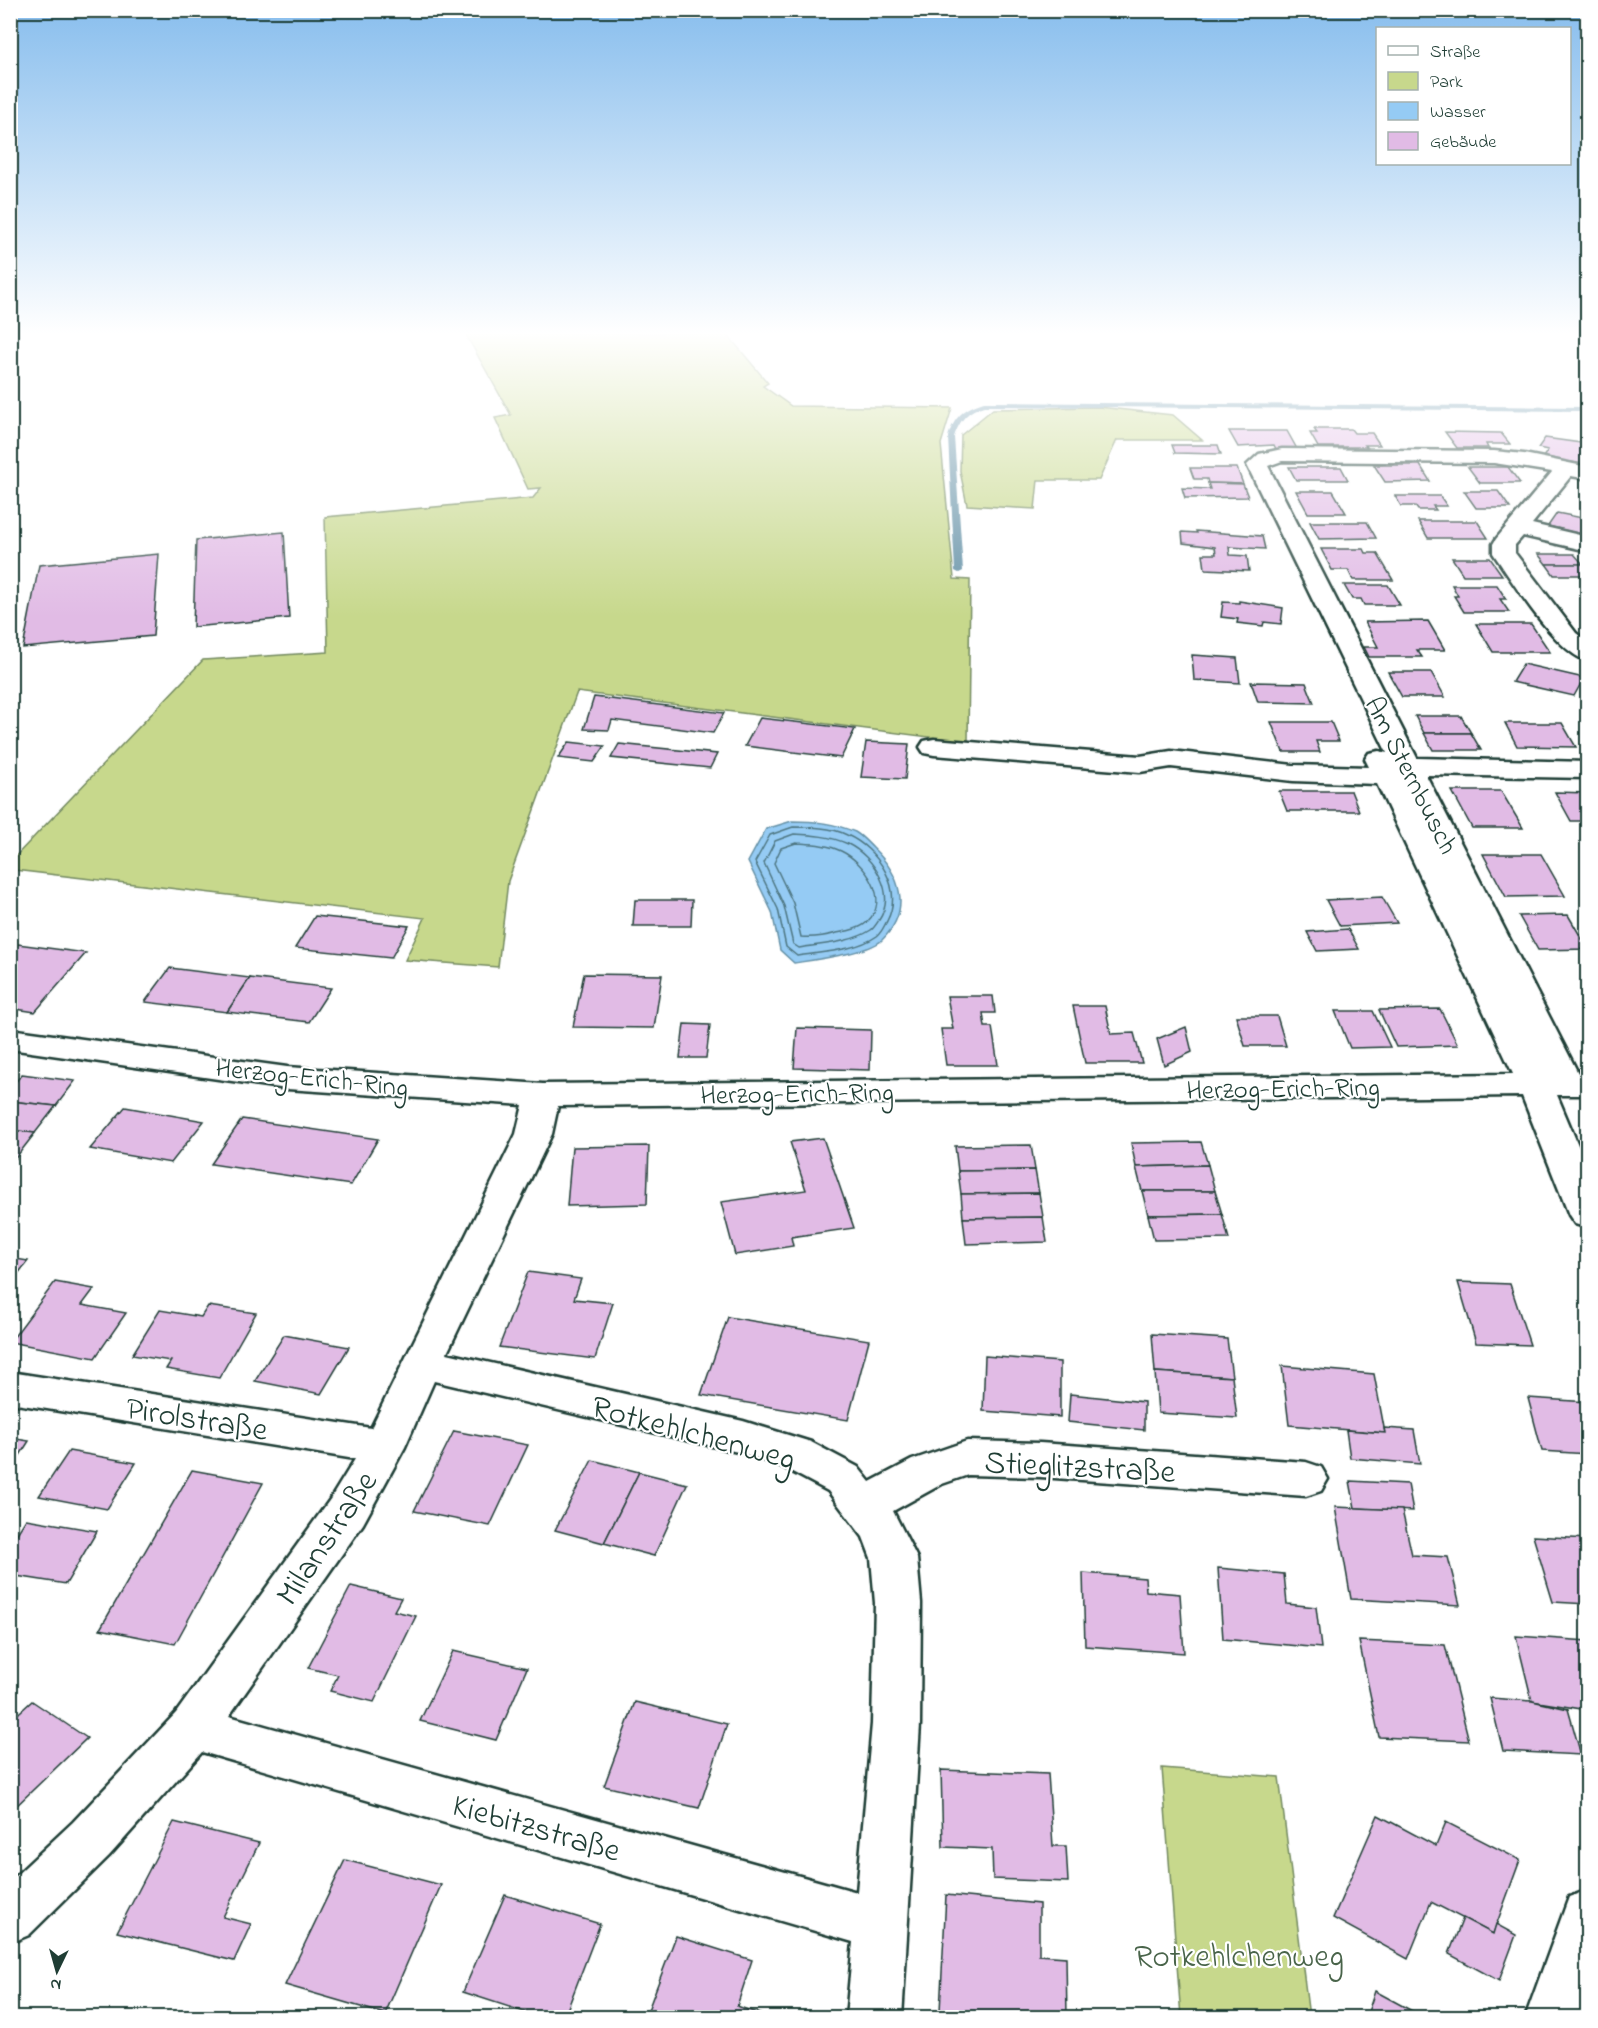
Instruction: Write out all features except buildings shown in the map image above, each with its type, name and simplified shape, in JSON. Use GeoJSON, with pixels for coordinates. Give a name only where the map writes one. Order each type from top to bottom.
{"type":"FeatureCollection","features":[{"type":"Feature","properties":{"kind":"street","name":"Am Sternbusch"},"geometry":{"type":"LineString","coordinates":[[1577,471],[1524,460],[1494,457],[1282,455],[1266,458],[1257,465],[1330,634],[1397,771],[1564,1085],[1587,1215]]}},
{"type":"Feature","properties":{"kind":"street"},"geometry":{"type":"LineString","coordinates":[[1577,471],[1504,544],[1504,553],[1567,638],[1587,654]]}},
{"type":"Feature","properties":{"kind":"street","name":"Am Sternbusch"},"geometry":{"type":"LineString","coordinates":[[1253,497],[1330,634]]}},
{"type":"Feature","properties":{"kind":"street"},"geometry":{"type":"LineString","coordinates":[[1519,528],[1587,544]]}},
{"type":"Feature","properties":{"kind":"street"},"geometry":{"type":"LineString","coordinates":[[934,747],[1140,764],[1171,759],[1293,773],[1587,770]]}},
{"type":"Feature","properties":{"kind":"street","name":"Herzog-Erich-Ring"},"geometry":{"type":"LineString","coordinates":[[10,1040],[287,1078],[543,1095],[1564,1085]]}},
{"type":"Feature","properties":{"kind":"street","name":"Milanstraße"},"geometry":{"type":"LineString","coordinates":[[10,1917],[91,1839],[194,1728],[347,1511],[384,1447],[422,1363],[534,1134],[543,1095]]}},
{"type":"Feature","properties":{"kind":"street","name":"Rotkehlchenweg"},"geometry":{"type":"LineString","coordinates":[[422,1363],[753,1441],[796,1454],[843,1479],[881,1528],[894,1558],[898,1603],[896,1724],[874,2018]]}},
{"type":"Feature","properties":{"kind":"street","name":"Pirolstraße"},"geometry":{"type":"LineString","coordinates":[[10,1387],[384,1447]]}},
{"type":"Feature","properties":{"kind":"street","name":"Stieglitzstraße"},"geometry":{"type":"LineString","coordinates":[[865,1505],[927,1472],[966,1458],[1040,1460],[1306,1479]]}},
{"type":"Feature","properties":{"kind":"street","name":"Kiebitzstraße"},"geometry":{"type":"LineString","coordinates":[[194,1728],[880,1924]]}},
{"type":"Feature","properties":{"kind":"street"},"geometry":{"type":"LineString","coordinates":[[1552,2018],[1587,1915]]}},
{"type":"Feature","properties":{"kind":"green space"},"geometry":{"type":"Polygon","coordinates":[[[499,428],[946,428],[941,444],[954,579],[970,580],[968,742],[577,692],[508,881],[498,967],[405,960],[425,918],[14,870],[11,867],[10,862],[203,660],[328,652],[325,517],[533,498],[541,488],[528,489],[499,428]]]}},
{"type":"Feature","properties":{"kind":"green space"},"geometry":{"type":"Polygon","coordinates":[[[970,428],[1188,428],[1202,440],[1117,440],[1099,480],[1038,480],[1035,509],[967,505],[960,471],[961,435],[970,428]]]}},
{"type":"Feature","properties":{"kind":"green space","name":"Rotkehlchenweg"},"geometry":{"type":"Polygon","coordinates":[[[1162,1768],[1279,1777],[1309,2017],[1181,2017],[1162,1768]]]}},
{"type":"Feature","properties":{"kind":"water"},"geometry":{"type":"Polygon","coordinates":[[[792,821],[824,823],[855,832],[890,869],[896,880],[900,904],[892,928],[875,945],[827,958],[794,963],[780,950],[772,912],[748,862],[766,829],[792,821]]]}},
{"type":"Feature","properties":{"kind":"waterway"},"geometry":{"type":"LineString","coordinates":[[955,428],[951,437],[959,571]]}}]}
